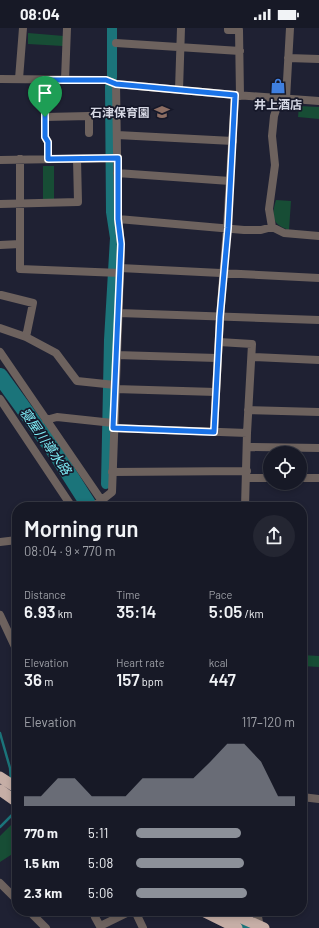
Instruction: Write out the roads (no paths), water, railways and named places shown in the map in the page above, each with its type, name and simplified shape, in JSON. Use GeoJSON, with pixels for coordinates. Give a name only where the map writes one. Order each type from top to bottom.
{"type":"FeatureCollection","features":[{"type":"Feature","properties":{"kind":"highway"},"geometry":{"type":"LineString","coordinates":[[2,785],[12,787]]}},
{"type":"Feature","properties":{"kind":"highway"},"geometry":{"type":"LineString","coordinates":[[2,785],[12,796]]}},
{"type":"Feature","properties":{"kind":"highway"},"geometry":{"type":"LineString","coordinates":[[217,916],[260,927]]}},
{"type":"Feature","properties":{"kind":"street"},"geometry":{"type":"LineString","coordinates":[[20,80],[23,28]]}},
{"type":"Feature","properties":{"kind":"street"},"geometry":{"type":"LineString","coordinates":[[65,80],[66,28]]}},
{"type":"Feature","properties":{"kind":"street"},"geometry":{"type":"LineString","coordinates":[[179,90],[181,28]]}},
{"type":"Feature","properties":{"kind":"street"},"geometry":{"type":"LineString","coordinates":[[214,432],[220,317],[228,228],[240,50],[239,30],[228,30],[228,28]]}},
{"type":"Feature","properties":{"kind":"street"},"geometry":{"type":"LineString","coordinates":[[272,227],[269,209],[275,165],[272,136],[274,116],[283,98],[290,28]]}},
{"type":"Feature","properties":{"kind":"street"},"geometry":{"type":"LineString","coordinates":[[116,43],[240,50]]}},
{"type":"Feature","properties":{"kind":"street"},"geometry":{"type":"LineString","coordinates":[[288,58],[319,59]]}},
{"type":"Feature","properties":{"kind":"street"},"geometry":{"type":"LineString","coordinates":[[0,79],[106,80],[116,84],[319,101]]}},
{"type":"Feature","properties":{"kind":"street"},"geometry":{"type":"LineString","coordinates":[[45,80],[45,117],[48,159]]}},
{"type":"Feature","properties":{"kind":"street"},"geometry":{"type":"LineString","coordinates":[[103,502],[112,492],[110,424],[115,387],[119,313],[116,272],[121,244],[118,219],[116,84]]}},
{"type":"Feature","properties":{"kind":"street"},"geometry":{"type":"LineString","coordinates":[[45,117],[89,116],[90,133]]}},
{"type":"Feature","properties":{"kind":"street"},"geometry":{"type":"LineString","coordinates":[[117,135],[233,141]]}},
{"type":"Feature","properties":{"kind":"street"},"geometry":{"type":"LineString","coordinates":[[0,160],[118,158]]}},
{"type":"Feature","properties":{"kind":"street"},"geometry":{"type":"LineString","coordinates":[[20,159],[20,269],[319,278]]}},
{"type":"Feature","properties":{"kind":"street"},"geometry":{"type":"LineString","coordinates":[[0,204],[78,202],[77,159]]}},
{"type":"Feature","properties":{"kind":"street"},"geometry":{"type":"LineString","coordinates":[[117,173],[230,181]]}},
{"type":"Feature","properties":{"kind":"street"},"geometry":{"type":"LineString","coordinates":[[118,219],[250,230],[272,227],[284,233],[301,236],[319,236]]}},
{"type":"Feature","properties":{"kind":"street"},"geometry":{"type":"LineString","coordinates":[[0,245],[20,244]]}},
{"type":"Feature","properties":{"kind":"street"},"geometry":{"type":"LineString","coordinates":[[1,295],[33,303],[26,337]]}},
{"type":"Feature","properties":{"kind":"street"},"geometry":{"type":"LineString","coordinates":[[119,313],[319,320]]}},
{"type":"Feature","properties":{"kind":"street"},"geometry":{"type":"LineString","coordinates":[[0,328],[26,337],[56,353],[77,381],[106,383],[115,387],[216,392]]}},
{"type":"Feature","properties":{"kind":"street"},"geometry":{"type":"LineString","coordinates":[[219,342],[252,344],[247,433],[245,502]]}},
{"type":"Feature","properties":{"kind":"street"},"geometry":{"type":"LineString","coordinates":[[0,352],[100,502]]}},
{"type":"Feature","properties":{"kind":"street"},"geometry":{"type":"LineString","coordinates":[[116,355],[218,358]]}},
{"type":"Feature","properties":{"kind":"street"},"geometry":{"type":"LineString","coordinates":[[252,357],[319,360]]}},
{"type":"Feature","properties":{"kind":"street"},"geometry":{"type":"LineString","coordinates":[[0,399],[69,502]]}},
{"type":"Feature","properties":{"kind":"street"},"geometry":{"type":"LineString","coordinates":[[248,410],[319,412]]}},
{"type":"Feature","properties":{"kind":"street"},"geometry":{"type":"LineString","coordinates":[[46,420],[57,417],[110,424],[247,433]]}},
{"type":"Feature","properties":{"kind":"street"},"geometry":{"type":"LineString","coordinates":[[247,447],[319,448]]}},
{"type":"Feature","properties":{"kind":"street"},"geometry":{"type":"LineString","coordinates":[[112,472],[247,474],[263,477]]}},
{"type":"Feature","properties":{"kind":"street"},"geometry":{"type":"LineString","coordinates":[[307,478],[319,478]]}},
{"type":"Feature","properties":{"kind":"street"},"geometry":{"type":"LineString","coordinates":[[0,542],[12,541]]}},
{"type":"Feature","properties":{"kind":"street"},"geometry":{"type":"LineString","coordinates":[[0,615],[12,640]]}},
{"type":"Feature","properties":{"kind":"street"},"geometry":{"type":"LineString","coordinates":[[307,798],[319,799]]}},
{"type":"Feature","properties":{"kind":"street"},"geometry":{"type":"LineString","coordinates":[[0,883],[12,895]]}},
{"type":"Feature","properties":{"kind":"street"},"geometry":{"type":"LineString","coordinates":[[34,916],[46,928]]}},
{"type":"Feature","properties":{"kind":"street"},"geometry":{"type":"LineString","coordinates":[[95,917],[101,927],[122,916]]}},
{"type":"Feature","properties":{"kind":"street"},"geometry":{"type":"LineString","coordinates":[[137,916],[143,928]]}},
{"type":"Feature","properties":{"kind":"street"},"geometry":{"type":"LineString","coordinates":[[258,916],[260,927]]}},
{"type":"Feature","properties":{"kind":"waterway"},"geometry":{"type":"LineString","coordinates":[[106,484],[109,340],[115,238],[111,212],[110,87],[112,77],[112,28]]}},
{"type":"Feature","properties":{"kind":"waterway","name":"寝屋川導水路"},"geometry":{"type":"LineString","coordinates":[[0,376],[55,452],[87,502]]}},
{"type":"Feature","properties":{"kind":"waterway"},"geometry":{"type":"LineString","coordinates":[[0,733],[10,768],[11,779]]}},
{"type":"Feature","properties":{"kind":"waterway"},"geometry":{"type":"LineString","coordinates":[[0,827],[12,815]]}},
{"type":"Feature","properties":{"kind":"waterway","name":"寝屋川導水路"},"geometry":{"type":"LineString","coordinates":[[243,916],[245,928]]}},
{"type":"Feature","properties":{"kind":"place","name":"井上酒店"},"geometry":{"type":"Point","coordinates":[278,86]}},
{"type":"Feature","properties":{"kind":"place","name":"石津保育園"},"geometry":{"type":"Point","coordinates":[162,112]}}]}
